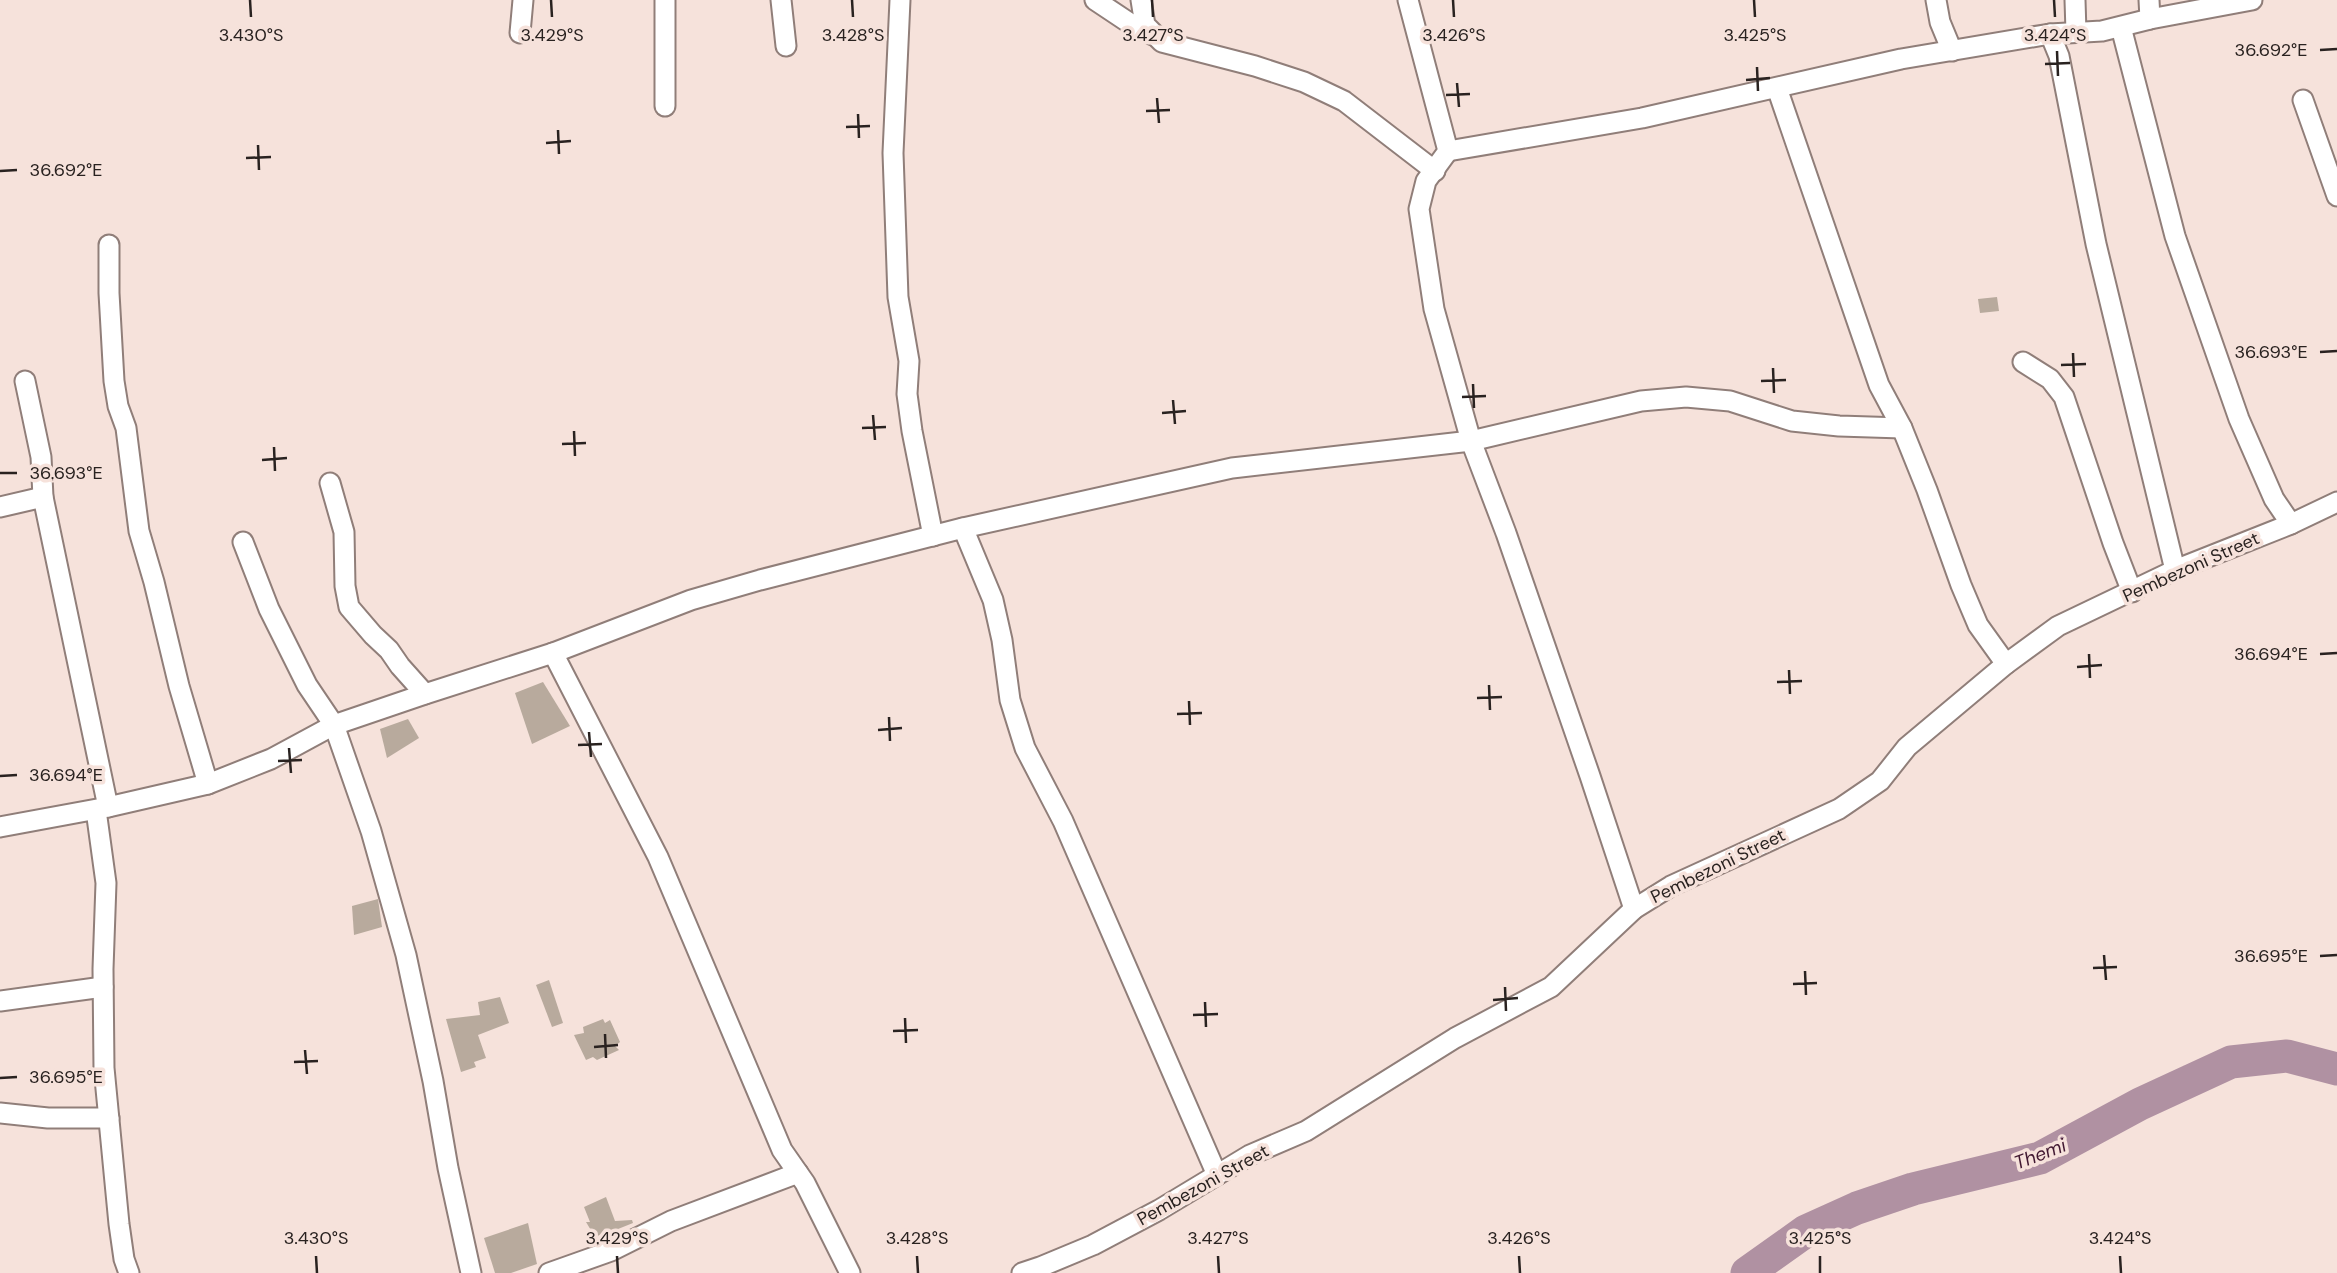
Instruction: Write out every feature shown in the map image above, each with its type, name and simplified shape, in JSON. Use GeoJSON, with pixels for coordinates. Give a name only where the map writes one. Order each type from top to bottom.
{"type":"FeatureCollection","features":[{"type":"Feature","properties":{"kind":"street"},"geometry":{"type":"LineString","coordinates":[[520,33],[523,0]]}},
{"type":"Feature","properties":{"kind":"street"},"geometry":{"type":"LineString","coordinates":[[665,0],[665,106]]}},
{"type":"Feature","properties":{"kind":"street"},"geometry":{"type":"LineString","coordinates":[[781,0],[786,46]]}},
{"type":"Feature","properties":{"kind":"street"},"geometry":{"type":"LineString","coordinates":[[900,0],[893,153],[898,297],[909,361],[907,394],[912,431],[933,536]]}},
{"type":"Feature","properties":{"kind":"street"},"geometry":{"type":"LineString","coordinates":[[1095,0],[1162,42],[1304,82],[1344,102],[1435,171]]}},
{"type":"Feature","properties":{"kind":"street"},"geometry":{"type":"LineString","coordinates":[[1141,0],[1145,24],[1153,35]]}},
{"type":"Feature","properties":{"kind":"street"},"geometry":{"type":"LineString","coordinates":[[1408,0],[1448,151]]}},
{"type":"Feature","properties":{"kind":"street"},"geometry":{"type":"LineString","coordinates":[[1936,0],[1940,22],[1952,51]]}},
{"type":"Feature","properties":{"kind":"street"},"geometry":{"type":"LineString","coordinates":[[2075,0],[2077,32]]}},
{"type":"Feature","properties":{"kind":"street"},"geometry":{"type":"LineString","coordinates":[[1634,909],[1591,776],[1471,441],[1434,309],[1419,209],[1426,181],[1448,151],[1642,118],[1901,59],[2050,34],[2121,27],[2149,9],[2252,0]]}},
{"type":"Feature","properties":{"kind":"street"},"geometry":{"type":"LineString","coordinates":[[2121,27],[2175,236],[2239,419],[2274,499],[2291,524]]}},
{"type":"Feature","properties":{"kind":"street"},"geometry":{"type":"LineString","coordinates":[[2050,34],[2059,56],[2096,244],[2175,570]]}},
{"type":"Feature","properties":{"kind":"street"},"geometry":{"type":"LineString","coordinates":[[1777,88],[1879,385],[1902,428],[1978,625],[2006,664]]}},
{"type":"Feature","properties":{"kind":"street"},"geometry":{"type":"LineString","coordinates":[[2303,100],[2337,196]]}},
{"type":"Feature","properties":{"kind":"street"},"geometry":{"type":"LineString","coordinates":[[109,245],[114,381],[118,406],[126,428],[139,531],[154,582],[178,686],[208,784]]}},
{"type":"Feature","properties":{"kind":"street"},"geometry":{"type":"LineString","coordinates":[[2023,362],[2050,379],[2064,397],[2132,592]]}},
{"type":"Feature","properties":{"kind":"street"},"geometry":{"type":"LineString","coordinates":[[25,382],[41,457],[43,497],[102,808],[106,883],[104,1068],[119,1224],[129,1273]]}},
{"type":"Feature","properties":{"kind":"street"},"geometry":{"type":"LineString","coordinates":[[0,827],[208,784],[271,759],[334,725],[553,653],[691,600],[963,528],[1232,468],[1471,441],[1641,401],[1686,397],[1730,401],[1792,421],[1902,428]]}},
{"type":"Feature","properties":{"kind":"street"},"geometry":{"type":"LineString","coordinates":[[330,483],[344,533],[345,586],[349,607],[425,694]]}},
{"type":"Feature","properties":{"kind":"street"},"geometry":{"type":"LineString","coordinates":[[0,507],[43,497]]}},
{"type":"Feature","properties":{"kind":"street","name":"Pembezoni Street"},"geometry":{"type":"LineString","coordinates":[[1022,1273],[1093,1245],[1160,1210],[1250,1155],[1306,1131],[1455,1038],[1551,987],[1634,909],[1671,886],[1839,809],[1880,781],[1907,747],[2006,664],[2058,626],[2175,570],[2291,524],[2337,502]]}},
{"type":"Feature","properties":{"kind":"street"},"geometry":{"type":"LineString","coordinates":[[963,528],[993,600],[1002,640],[1010,700],[1025,748],[1063,821],[1217,1175]]}},
{"type":"Feature","properties":{"kind":"street"},"geometry":{"type":"LineString","coordinates":[[243,542],[269,609],[307,685],[334,725],[371,831],[406,955],[471,1273]]}},
{"type":"Feature","properties":{"kind":"street"},"geometry":{"type":"LineString","coordinates":[[553,653],[658,856],[782,1150],[826,1223],[850,1273]]}},
{"type":"Feature","properties":{"kind":"street"},"geometry":{"type":"LineString","coordinates":[[0,1001],[103,986]]}},
{"type":"Feature","properties":{"kind":"street"},"geometry":{"type":"LineString","coordinates":[[0,1113],[48,1118],[109,1118]]}},
{"type":"Feature","properties":{"kind":"street"},"geometry":{"type":"LineString","coordinates":[[549,1273],[611,1251],[671,1221],[798,1173]]}},
{"type":"Feature","properties":{"kind":"building"},"geometry":{"type":"Polygon","coordinates":[[[1997,297],[1999,311],[1980,313],[1978,299],[1997,297]]]}},
{"type":"Feature","properties":{"kind":"building"},"geometry":{"type":"Polygon","coordinates":[[[543,682],[570,726],[532,744],[515,693],[543,682]]]}},
{"type":"Feature","properties":{"kind":"building"},"geometry":{"type":"Polygon","coordinates":[[[408,719],[419,738],[387,758],[380,729],[408,719]]]}},
{"type":"Feature","properties":{"kind":"building"},"geometry":{"type":"Polygon","coordinates":[[[378,899],[382,927],[354,935],[352,906],[378,899]]]}},
{"type":"Feature","properties":{"kind":"building"},"geometry":{"type":"Polygon","coordinates":[[[549,980],[563,1023],[552,1027],[536,985],[549,980]]]}},
{"type":"Feature","properties":{"kind":"building"},"geometry":{"type":"Polygon","coordinates":[[[500,997],[509,1023],[478,1035],[486,1058],[474,1062],[476,1067],[461,1072],[446,1019],[480,1015],[478,1002],[500,997]]]}},
{"type":"Feature","properties":{"kind":"building"},"geometry":{"type":"Polygon","coordinates":[[[603,1019],[605,1023],[610,1020],[620,1042],[615,1046],[619,1050],[597,1060],[593,1057],[586,1060],[574,1035],[584,1033],[583,1027],[603,1019]]]}},
{"type":"Feature","properties":{"kind":"building"},"geometry":{"type":"Polygon","coordinates":[[[606,1197],[615,1221],[632,1220],[633,1223],[618,1229],[619,1232],[604,1240],[602,1234],[595,1237],[586,1222],[590,1222],[584,1207],[606,1197]]]}},
{"type":"Feature","properties":{"kind":"building"},"geometry":{"type":"Polygon","coordinates":[[[528,1223],[537,1264],[511,1273],[495,1273],[484,1238],[528,1223]]]}},
{"type":"Feature","properties":{"kind":"waterway","name":"Themi"},"geometry":{"type":"LineString","coordinates":[[1747,1273],[1806,1231],[1857,1208],[1913,1189],[2040,1158],[2140,1104],[2231,1062],[2287,1056],[2337,1069]]}}]}
